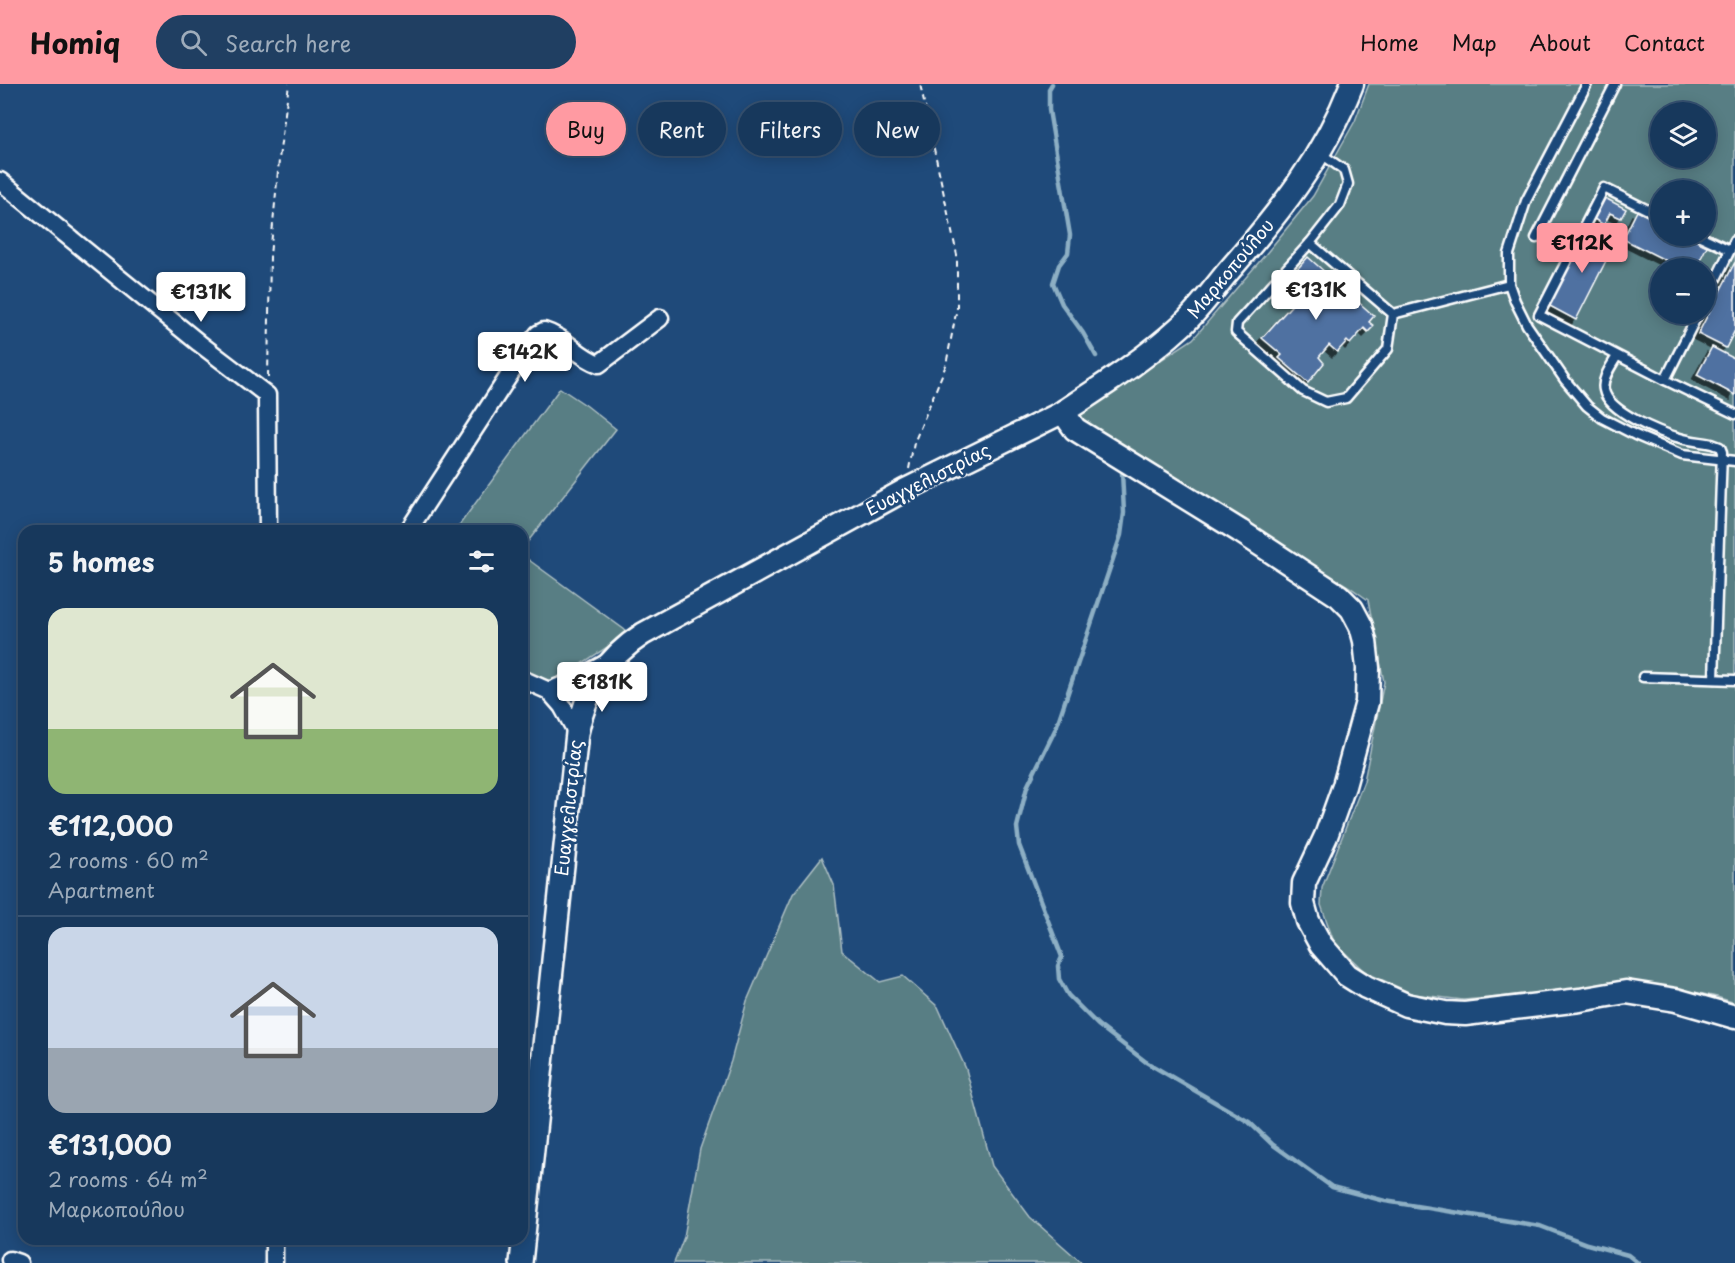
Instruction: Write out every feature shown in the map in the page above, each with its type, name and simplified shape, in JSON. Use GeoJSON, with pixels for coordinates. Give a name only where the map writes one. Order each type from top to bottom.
{"type":"FeatureCollection","features":[{"type":"Feature","properties":{"kind":"main road","name":"Μαρκοπούλου"},"geometry":{"type":"LineString","coordinates":[[1063,412],[1128,370],[1183,325],[1273,220],[1320,153],[1352,84]]}},
{"type":"Feature","properties":{"kind":"main road"},"geometry":{"type":"LineString","coordinates":[[1063,412],[1075,429],[1240,531],[1339,596],[1352,609],[1365,641],[1368,668],[1367,702],[1344,786],[1326,836],[1304,883],[1303,903],[1308,921],[1321,945],[1347,975],[1376,992],[1406,1005],[1445,1013],[1465,1014],[1626,992],[1676,1000],[1735,1017]]}},
{"type":"Feature","properties":{"kind":"street"},"geometry":{"type":"LineString","coordinates":[[0,181],[199,343],[267,395],[268,525]]}},
{"type":"Feature","properties":{"kind":"street"},"geometry":{"type":"LineString","coordinates":[[412,525],[538,334],[544,331],[555,334],[589,361],[599,364],[660,318]]}},
{"type":"Feature","properties":{"kind":"street","name":"Ευαγγελιστρίας"},"geometry":{"type":"LineString","coordinates":[[528,1197],[577,732],[581,712],[590,692],[611,660],[626,645],[643,634],[905,490],[1063,412]]}},
{"type":"Feature","properties":{"kind":"street"},"geometry":{"type":"LineString","coordinates":[[549,691],[576,680],[611,660]]}},
{"type":"Feature","properties":{"kind":"street"},"geometry":{"type":"LineString","coordinates":[[528,682],[549,691],[562,706],[577,732]]}},
{"type":"Feature","properties":{"kind":"street"},"geometry":{"type":"LineString","coordinates":[[274,1245],[274,1263]]}},
{"type":"Feature","properties":{"kind":"street","name":"Ευαγγελιστρίας"},"geometry":{"type":"LineString","coordinates":[[521,1263],[523,1245]]}},
{"type":"Feature","properties":{"kind":"lane"},"geometry":{"type":"LineString","coordinates":[[1587,84],[1526,201],[1509,254],[1509,284],[1515,301],[1539,343],[1565,380],[1587,406],[1602,418],[1682,455],[1735,461]]}},
{"type":"Feature","properties":{"kind":"lane"},"geometry":{"type":"LineString","coordinates":[[1536,238],[1616,84]]}},
{"type":"Feature","properties":{"kind":"lane"},"geometry":{"type":"LineString","coordinates":[[1320,153],[1344,170],[1348,184],[1340,206],[1310,243],[1237,323],[1236,332],[1303,392],[1326,402],[1346,398],[1388,349],[1393,315]]}},
{"type":"Feature","properties":{"kind":"lane"},"geometry":{"type":"LineString","coordinates":[[1650,211],[1604,188],[1539,315],[1735,414]]}},
{"type":"Feature","properties":{"kind":"lane"},"geometry":{"type":"LineString","coordinates":[[1716,279],[1735,240]]}},
{"type":"Feature","properties":{"kind":"lane"},"geometry":{"type":"LineString","coordinates":[[1310,243],[1393,315]]}},
{"type":"Feature","properties":{"kind":"lane"},"geometry":{"type":"LineString","coordinates":[[1716,243],[1730,250]]}},
{"type":"Feature","properties":{"kind":"lane"},"geometry":{"type":"LineString","coordinates":[[1393,315],[1509,284]]}},
{"type":"Feature","properties":{"kind":"lane"},"geometry":{"type":"LineString","coordinates":[[1665,380],[1693,324]]}},
{"type":"Feature","properties":{"kind":"lane"},"geometry":{"type":"LineString","coordinates":[[1617,356],[1604,380],[1603,388],[1606,397],[1615,407],[1664,433],[1720,447],[1722,452],[1714,679]]}},
{"type":"Feature","properties":{"kind":"lane"},"geometry":{"type":"LineString","coordinates":[[1643,677],[1735,680]]}},
{"type":"Feature","properties":{"kind":"path"},"geometry":{"type":"LineString","coordinates":[[267,395],[270,256],[289,84]]}},
{"type":"Feature","properties":{"kind":"path"},"geometry":{"type":"LineString","coordinates":[[905,490],[914,442],[946,365],[957,308],[957,255],[920,84]]}},
{"type":"Feature","properties":{"kind":"green space"},"geometry":{"type":"Polygon","coordinates":[[[1369,84],[1735,84],[1735,1003],[1666,986],[1463,1000],[1413,994],[1365,972],[1334,942],[1321,905],[1322,888],[1364,781],[1384,682],[1368,600],[1074,417],[1193,339],[1313,196],[1355,121],[1369,84]]]}},
{"type":"Feature","properties":{"kind":"green space"},"geometry":{"type":"Polygon","coordinates":[[[560,388],[616,429],[528,541],[528,525],[459,525],[560,388]]]}},
{"type":"Feature","properties":{"kind":"green space"},"geometry":{"type":"Polygon","coordinates":[[[528,559],[629,633],[558,679],[544,682],[528,675],[528,559]]]}},
{"type":"Feature","properties":{"kind":"green space"},"geometry":{"type":"Polygon","coordinates":[[[822,857],[834,885],[842,951],[880,982],[903,976],[938,1007],[966,1069],[992,1166],[1030,1217],[1082,1263],[674,1263],[684,1237],[700,1149],[731,1061],[747,1001],[793,894],[822,857]]]}},
{"type":"Feature","properties":{"kind":"building"},"geometry":{"type":"Polygon","coordinates":[[[1605,198],[1626,209],[1621,218],[1610,213],[1604,225],[1594,219],[1605,198]]]}},
{"type":"Feature","properties":{"kind":"building"},"geometry":{"type":"Polygon","coordinates":[[[1637,211],[1650,217],[1650,246],[1707,246],[1701,258],[1661,258],[1623,239],[1637,211]]]}},
{"type":"Feature","properties":{"kind":"building"},"geometry":{"type":"Polygon","coordinates":[[[1589,227],[1616,241],[1576,320],[1548,305],[1589,227]]]}},
{"type":"Feature","properties":{"kind":"building"},"geometry":{"type":"Polygon","coordinates":[[[1308,257],[1374,316],[1369,322],[1374,326],[1368,332],[1364,328],[1350,344],[1347,341],[1337,352],[1329,345],[1319,357],[1324,363],[1308,383],[1279,358],[1282,355],[1262,338],[1299,297],[1284,284],[1308,257]]]}},
{"type":"Feature","properties":{"kind":"building"},"geometry":{"type":"Polygon","coordinates":[[[1735,262],[1735,330],[1726,348],[1698,334],[1703,324],[1716,324],[1716,299],[1735,262]]]}},
{"type":"Feature","properties":{"kind":"building"},"geometry":{"type":"Polygon","coordinates":[[[1712,347],[1735,359],[1735,395],[1697,375],[1712,347]]]}},
{"type":"Feature","properties":{"kind":"waterway"},"geometry":{"type":"LineString","coordinates":[[1052,84],[1049,89],[1049,110],[1070,235],[1068,253],[1059,265],[1053,283],[1062,304],[1096,356]]}},
{"type":"Feature","properties":{"kind":"waterway"},"geometry":{"type":"LineString","coordinates":[[1120,468],[1124,513],[1121,535],[1056,728],[1027,787],[1017,827],[1019,845],[1062,957],[1058,966],[1059,979],[1068,995],[1098,1025],[1146,1062],[1249,1122],[1272,1144],[1332,1187],[1385,1201],[1540,1226],[1587,1244],[1628,1255],[1638,1263]]}}]}
